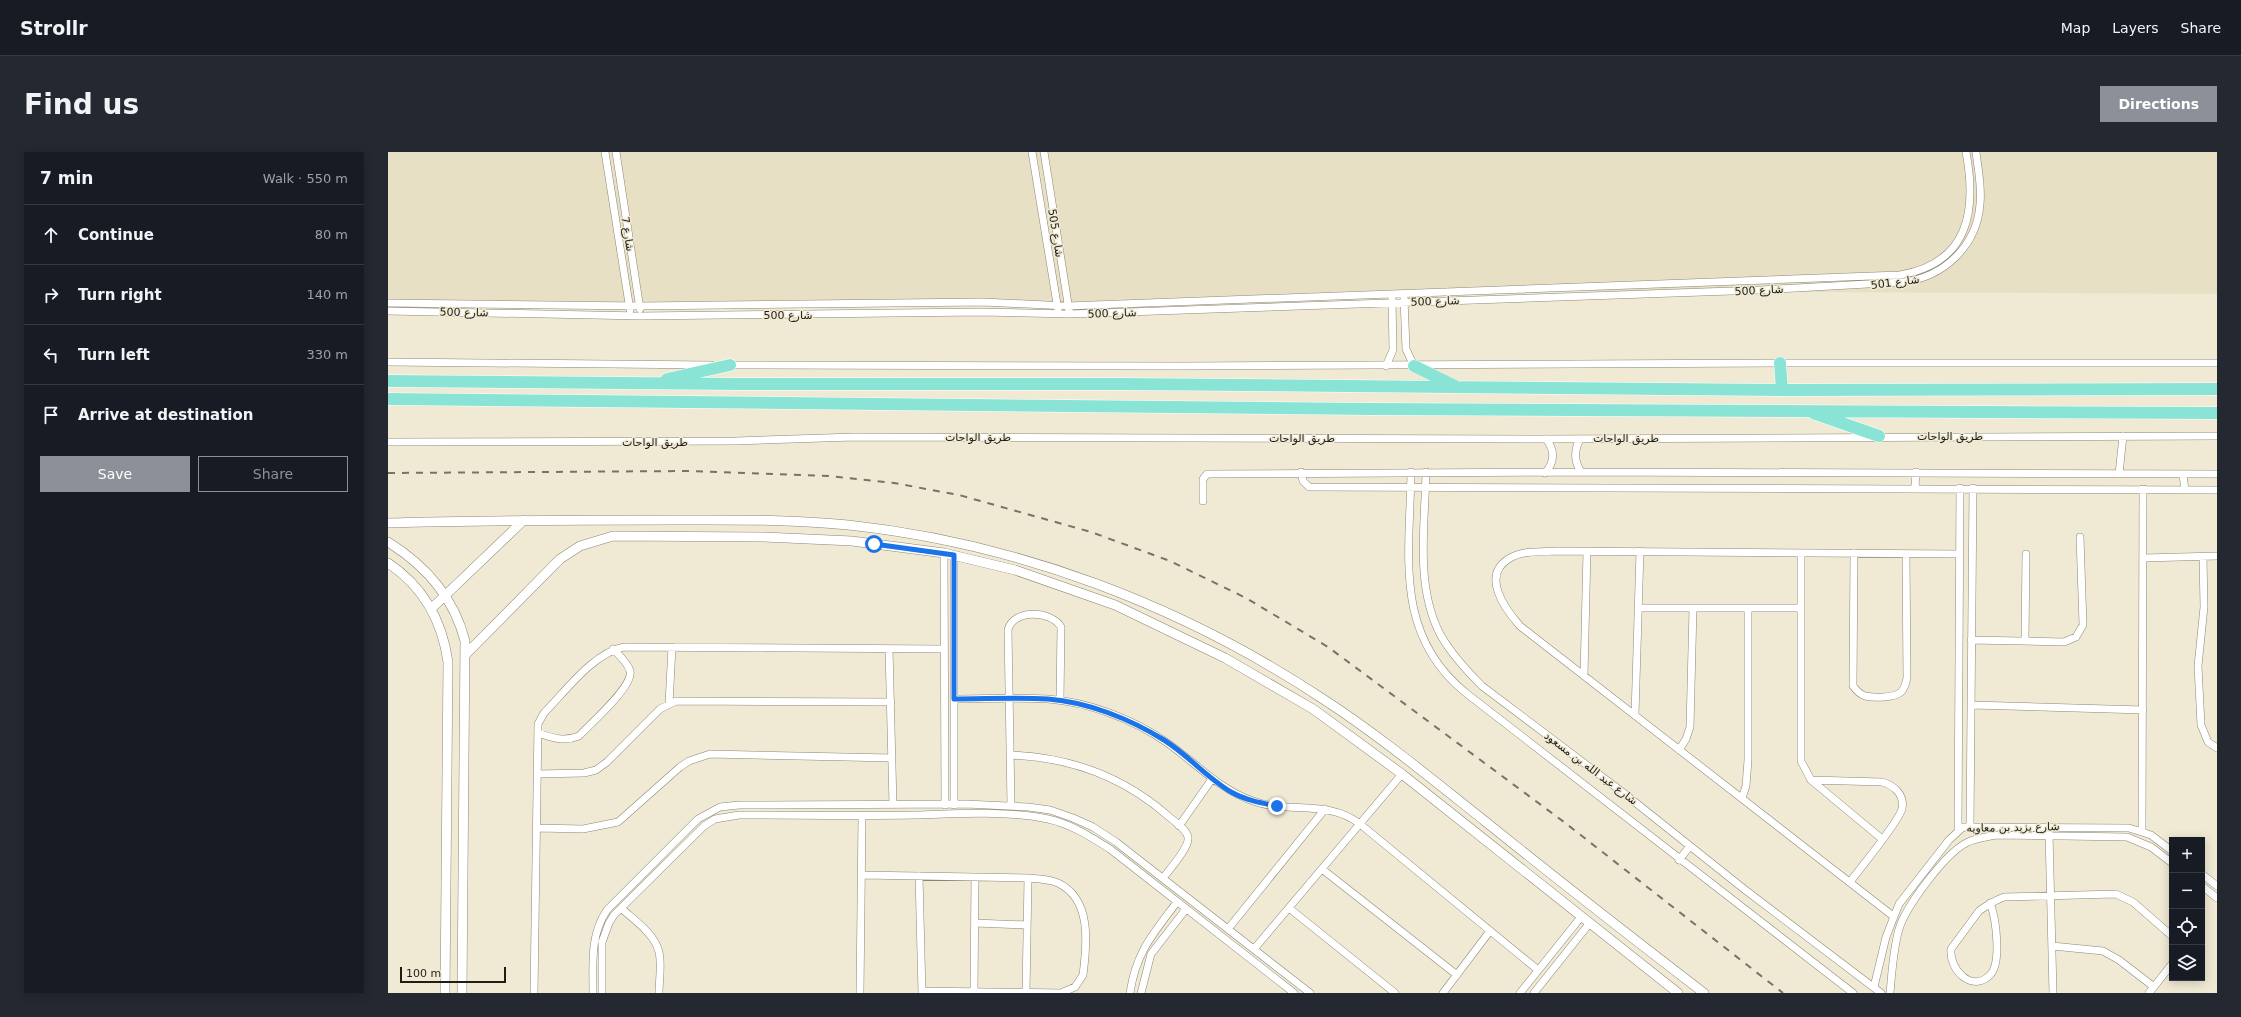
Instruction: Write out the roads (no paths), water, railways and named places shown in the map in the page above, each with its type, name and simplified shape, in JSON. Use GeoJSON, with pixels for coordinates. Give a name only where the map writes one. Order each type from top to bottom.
{"type":"FeatureCollection","features":[{"type":"Feature","properties":{"kind":"highway"},"geometry":{"type":"LineString","coordinates":[[1780,363],[1782,390]]}},
{"type":"Feature","properties":{"kind":"highway"},"geometry":{"type":"LineString","coordinates":[[646,384],[730,365]]}},
{"type":"Feature","properties":{"kind":"highway"},"geometry":{"type":"LineString","coordinates":[[1414,366],[1458,387]]}},
{"type":"Feature","properties":{"kind":"highway"},"geometry":{"type":"LineString","coordinates":[[388,381],[646,384],[1458,387],[1782,390],[2217,389]]}},
{"type":"Feature","properties":{"kind":"highway"},"geometry":{"type":"LineString","coordinates":[[388,399],[1371,409],[2217,413]]}},
{"type":"Feature","properties":{"kind":"highway"},"geometry":{"type":"LineString","coordinates":[[1805,410],[1879,436]]}},
{"type":"Feature","properties":{"kind":"street","name":"شارع 7"},"geometry":{"type":"LineString","coordinates":[[605,152],[631,315]]}},
{"type":"Feature","properties":{"kind":"street","name":"شارع 7"},"geometry":{"type":"LineString","coordinates":[[616,152],[641,316]]}},
{"type":"Feature","properties":{"kind":"street","name":"شارع 505"},"geometry":{"type":"LineString","coordinates":[[1032,152],[1058,314]]}},
{"type":"Feature","properties":{"kind":"street","name":"شارع 505"},"geometry":{"type":"LineString","coordinates":[[1044,152],[1067,306],[1070,314]]}},
{"type":"Feature","properties":{"kind":"street","name":"شارع 501"},"geometry":{"type":"LineString","coordinates":[[1835,277],[1900,275],[1918,272],[1947,254],[1954,246],[1966,226],[1970,210],[1971,193],[1966,152]]}},
{"type":"Feature","properties":{"kind":"street","name":"شارع 501"},"geometry":{"type":"LineString","coordinates":[[1835,286],[1920,280],[1942,269],[1952,261],[1961,252],[1974,230],[1980,205],[1981,192],[1976,152]]}},
{"type":"Feature","properties":{"kind":"street"},"geometry":{"type":"LineString","coordinates":[[1918,272],[1920,280]]}},
{"type":"Feature","properties":{"kind":"street","name":"شارع 500"},"geometry":{"type":"LineString","coordinates":[[391,303],[640,306],[983,302],[1067,306],[1404,292],[1835,277]]}},
{"type":"Feature","properties":{"kind":"street"},"geometry":{"type":"LineString","coordinates":[[1835,277],[1835,286]]}},
{"type":"Feature","properties":{"kind":"street"},"geometry":{"type":"LineString","coordinates":[[1693,283],[1693,292]]}},
{"type":"Feature","properties":{"kind":"street","name":"شارع 500"},"geometry":{"type":"LineString","coordinates":[[391,311],[641,316],[981,312],[1070,314],[1333,306],[1835,286]]}},
{"type":"Feature","properties":{"kind":"street"},"geometry":{"type":"LineString","coordinates":[[1556,287],[1557,297]]}},
{"type":"Feature","properties":{"kind":"street"},"geometry":{"type":"LineString","coordinates":[[1502,289],[1503,299]]}},
{"type":"Feature","properties":{"kind":"street"},"geometry":{"type":"LineString","coordinates":[[1404,292],[1406,348],[1414,366]]}},
{"type":"Feature","properties":{"kind":"street"},"geometry":{"type":"LineString","coordinates":[[1386,366],[1393,350],[1392,293]]}},
{"type":"Feature","properties":{"kind":"street"},"geometry":{"type":"LineString","coordinates":[[1333,296],[1333,306]]}},
{"type":"Feature","properties":{"kind":"street"},"geometry":{"type":"LineString","coordinates":[[391,303],[391,311]]}},
{"type":"Feature","properties":{"kind":"street"},"geometry":{"type":"LineString","coordinates":[[466,304],[467,312]]}},
{"type":"Feature","properties":{"kind":"street"},"geometry":{"type":"LineString","coordinates":[[568,304],[568,314]]}},
{"type":"Feature","properties":{"kind":"street"},"geometry":{"type":"LineString","coordinates":[[388,362],[730,365],[1386,366],[1780,363],[2217,363]]}},
{"type":"Feature","properties":{"kind":"street","name":"طريق الواحات"},"geometry":{"type":"LineString","coordinates":[[388,442],[736,442],[854,437],[1546,439],[1879,436],[2217,436]]}},
{"type":"Feature","properties":{"kind":"street"},"geometry":{"type":"LineString","coordinates":[[2119,474],[2123,436]]}},
{"type":"Feature","properties":{"kind":"street"},"geometry":{"type":"LineString","coordinates":[[1580,438],[1576,453],[1577,463],[1581,472]]}},
{"type":"Feature","properties":{"kind":"street"},"geometry":{"type":"LineString","coordinates":[[1545,473],[1549,468],[1553,456],[1552,450],[1546,439]]}},
{"type":"Feature","properties":{"kind":"street"},"geometry":{"type":"LineString","coordinates":[[1301,472],[1303,481],[1309,486],[2217,490]]}},
{"type":"Feature","properties":{"kind":"street"},"geometry":{"type":"LineString","coordinates":[[1203,501],[1203,479],[1207,474],[1301,472],[1916,472],[2183,475],[2217,474]]}},
{"type":"Feature","properties":{"kind":"street","name":"شارع عبد الله بن مسعود"},"geometry":{"type":"LineString","coordinates":[[1411,472],[1408,578],[1411,599],[1424,639],[1434,657],[1462,689],[1612,804],[1679,860],[1853,993]]}},
{"type":"Feature","properties":{"kind":"street","name":"شارع عبد الله بن مسعود"},"geometry":{"type":"LineString","coordinates":[[1426,472],[1424,569],[1426,592],[1440,634],[1452,653],[1482,686],[1621,791],[1881,993]]}},
{"type":"Feature","properties":{"kind":"street"},"geometry":{"type":"LineString","coordinates":[[1915,488],[1916,472]]}},
{"type":"Feature","properties":{"kind":"street"},"geometry":{"type":"LineString","coordinates":[[2183,475],[2185,490]]}},
{"type":"Feature","properties":{"kind":"street"},"geometry":{"type":"LineString","coordinates":[[1958,829],[1960,488]]}},
{"type":"Feature","properties":{"kind":"street"},"geometry":{"type":"LineString","coordinates":[[1970,826],[1973,488]]}},
{"type":"Feature","properties":{"kind":"street"},"geometry":{"type":"LineString","coordinates":[[2142,831],[2143,489]]}},
{"type":"Feature","properties":{"kind":"street"},"geometry":{"type":"LineString","coordinates":[[432,608],[524,520]]}},
{"type":"Feature","properties":{"kind":"street"},"geometry":{"type":"LineString","coordinates":[[388,523],[524,520],[627,520],[788,521],[846,525],[944,540],[1017,557],[1093,582],[1185,621],[1255,658],[1322,698],[1366,730],[1704,993]]}},
{"type":"Feature","properties":{"kind":"street"},"geometry":{"type":"LineString","coordinates":[[627,520],[627,536]]}},
{"type":"Feature","properties":{"kind":"street"},"geometry":{"type":"LineString","coordinates":[[466,654],[560,559],[571,551],[600,538],[627,536],[764,537],[852,541],[949,554],[1015,570],[1115,605],[1247,671],[1313,709],[1402,774],[1589,924],[1678,993]]}},
{"type":"Feature","properties":{"kind":"street"},"geometry":{"type":"LineString","coordinates":[[1971,640],[2064,642],[2073,639],[2079,633],[2083,620],[2080,537]]}},
{"type":"Feature","properties":{"kind":"street"},"geometry":{"type":"LineString","coordinates":[[388,542],[406,553],[425,570],[445,595],[454,608],[461,625],[466,654],[462,993]]}},
{"type":"Feature","properties":{"kind":"street"},"geometry":{"type":"LineString","coordinates":[[1584,675],[1587,551]]}},
{"type":"Feature","properties":{"kind":"street"},"geometry":{"type":"LineString","coordinates":[[1893,916],[1520,626],[1502,603],[1496,583],[1497,573],[1502,564],[1510,558],[1523,553],[1640,551],[1960,554]]}},
{"type":"Feature","properties":{"kind":"street"},"geometry":{"type":"LineString","coordinates":[[1635,715],[1640,551]]}},
{"type":"Feature","properties":{"kind":"street"},"geometry":{"type":"LineString","coordinates":[[1801,553],[1801,761],[1811,780],[1882,839]]}},
{"type":"Feature","properties":{"kind":"street"},"geometry":{"type":"LineString","coordinates":[[1854,553],[1853,686],[1858,692],[1865,696],[1893,696],[1900,693],[1906,686],[1906,554]]}},
{"type":"Feature","properties":{"kind":"street"},"geometry":{"type":"LineString","coordinates":[[945,805],[944,650],[949,554]]}},
{"type":"Feature","properties":{"kind":"street"},"geometry":{"type":"LineString","coordinates":[[949,554],[954,699],[954,805]]}},
{"type":"Feature","properties":{"kind":"street"},"geometry":{"type":"LineString","coordinates":[[2025,641],[2026,554]]}},
{"type":"Feature","properties":{"kind":"street"},"geometry":{"type":"LineString","coordinates":[[2143,558],[2217,556]]}},
{"type":"Feature","properties":{"kind":"street"},"geometry":{"type":"LineString","coordinates":[[2203,557],[2204,608],[2198,666],[2201,725],[2208,742],[2217,748]]}},
{"type":"Feature","properties":{"kind":"street"},"geometry":{"type":"LineString","coordinates":[[388,563],[411,581],[432,608],[443,636],[448,662],[445,993]]}},
{"type":"Feature","properties":{"kind":"street"},"geometry":{"type":"LineString","coordinates":[[1638,608],[1801,608]]}},
{"type":"Feature","properties":{"kind":"street"},"geometry":{"type":"LineString","coordinates":[[1679,750],[1686,739],[1690,727],[1693,608]]}},
{"type":"Feature","properties":{"kind":"street"},"geometry":{"type":"LineString","coordinates":[[1742,798],[1746,786],[1748,760],[1748,608]]}},
{"type":"Feature","properties":{"kind":"street"},"geometry":{"type":"LineString","coordinates":[[1011,806],[1008,630],[1009,625],[1016,617],[1026,614],[1050,617],[1061,627],[1060,700]]}},
{"type":"Feature","properties":{"kind":"street"},"geometry":{"type":"LineString","coordinates":[[534,993],[538,724],[544,713],[599,657],[613,649],[624,647],[944,650]]}},
{"type":"Feature","properties":{"kind":"street"},"geometry":{"type":"LineString","coordinates":[[670,704],[672,647]]}},
{"type":"Feature","properties":{"kind":"street"},"geometry":{"type":"LineString","coordinates":[[538,733],[558,739],[572,739],[579,736],[625,688],[630,677],[630,671],[613,649]]}},
{"type":"Feature","properties":{"kind":"street"},"geometry":{"type":"LineString","coordinates":[[889,649],[893,805]]}},
{"type":"Feature","properties":{"kind":"street"},"geometry":{"type":"LineString","coordinates":[[954,699],[1060,700],[1104,712],[1138,726],[1165,741],[1190,759],[1212,779],[1232,792],[1254,802],[1277,806],[1325,809],[1344,814],[1360,824],[1538,970]]}},
{"type":"Feature","properties":{"kind":"street"},"geometry":{"type":"LineString","coordinates":[[537,774],[584,773],[596,770],[607,762],[660,709],[683,700],[891,702]]}},
{"type":"Feature","properties":{"kind":"street"},"geometry":{"type":"LineString","coordinates":[[1971,705],[2142,710]]}},
{"type":"Feature","properties":{"kind":"street"},"geometry":{"type":"LineString","coordinates":[[1357,741],[1366,730]]}},
{"type":"Feature","properties":{"kind":"street"},"geometry":{"type":"LineString","coordinates":[[448,745],[464,745]]}},
{"type":"Feature","properties":{"kind":"street"},"geometry":{"type":"LineString","coordinates":[[536,828],[583,829],[618,822],[680,767],[689,761],[710,754],[892,758]]}},
{"type":"Feature","properties":{"kind":"street"},"geometry":{"type":"LineString","coordinates":[[1010,755],[1051,758],[1090,769],[1138,792],[1186,832],[1188,842],[1163,878]]}},
{"type":"Feature","properties":{"kind":"street"},"geometry":{"type":"LineString","coordinates":[[1254,949],[1402,774]]}},
{"type":"Feature","properties":{"kind":"street"},"geometry":{"type":"LineString","coordinates":[[1179,826],[1212,779]]}},
{"type":"Feature","properties":{"kind":"street"},"geometry":{"type":"LineString","coordinates":[[1811,780],[1875,782],[1890,785],[1898,791],[1902,808],[1896,820],[1850,882]]}},
{"type":"Feature","properties":{"kind":"street"},"geometry":{"type":"LineString","coordinates":[[593,993],[594,941],[601,919],[607,910],[698,819],[720,808],[739,805],[979,805],[1011,806],[1050,810],[1093,827],[1163,878],[1310,993]]}},
{"type":"Feature","properties":{"kind":"street"},"geometry":{"type":"LineString","coordinates":[[800,805],[800,815]]}},
{"type":"Feature","properties":{"kind":"street"},"geometry":{"type":"LineString","coordinates":[[979,805],[979,814]]}},
{"type":"Feature","properties":{"kind":"street"},"geometry":{"type":"LineString","coordinates":[[1228,929],[1325,809]]}},
{"type":"Feature","properties":{"kind":"street"},"geometry":{"type":"LineString","coordinates":[[602,993],[605,932],[609,923],[621,908],[704,826],[716,819],[740,815],[862,816],[979,814],[1027,816],[1048,819],[1070,826],[1110,850],[1294,993]]}},
{"type":"Feature","properties":{"kind":"street"},"geometry":{"type":"LineString","coordinates":[[860,993],[862,816]]}},
{"type":"Feature","properties":{"kind":"street","name":"شارع يزيد بن معاويه"},"geometry":{"type":"LineString","coordinates":[[1874,987],[1886,937],[1899,904],[1958,829],[1970,826],[2129,828],[2142,831],[2169,849]]}},
{"type":"Feature","properties":{"kind":"street"},"geometry":{"type":"LineString","coordinates":[[2049,826],[2053,993]]}},
{"type":"Feature","properties":{"kind":"street","name":"شارع يزيد بن معاويه"},"geometry":{"type":"LineString","coordinates":[[1890,993],[1894,953],[1899,930],[1909,908],[1954,851],[1966,843],[1981,837],[1996,835],[2127,837],[2151,847],[2169,861]]}},
{"type":"Feature","properties":{"kind":"street"},"geometry":{"type":"LineString","coordinates":[[1679,860],[1690,846]]}},
{"type":"Feature","properties":{"kind":"street"},"geometry":{"type":"LineString","coordinates":[[668,849],[674,856]]}},
{"type":"Feature","properties":{"kind":"street"},"geometry":{"type":"LineString","coordinates":[[1322,869],[1457,975]]}},
{"type":"Feature","properties":{"kind":"street"},"geometry":{"type":"LineString","coordinates":[[1923,872],[1932,878]]}},
{"type":"Feature","properties":{"kind":"street"},"geometry":{"type":"LineString","coordinates":[[861,875],[919,876],[975,877],[1028,878],[1058,883],[1068,889],[1077,898],[1082,909],[1085,921],[1083,975],[1075,987],[1061,993],[974,991],[922,992],[919,876]]}},
{"type":"Feature","properties":{"kind":"street"},"geometry":{"type":"LineString","coordinates":[[2205,876],[2217,886]]}},
{"type":"Feature","properties":{"kind":"street"},"geometry":{"type":"LineString","coordinates":[[974,991],[975,877]]}},
{"type":"Feature","properties":{"kind":"street"},"geometry":{"type":"LineString","coordinates":[[1026,993],[1028,878]]}},
{"type":"Feature","properties":{"kind":"street"},"geometry":{"type":"LineString","coordinates":[[2205,888],[2217,898]]}},
{"type":"Feature","properties":{"kind":"street"},"geometry":{"type":"LineString","coordinates":[[1990,903],[1996,924],[1994,970],[1986,978],[1980,981],[1968,980],[1955,970],[1950,956],[1951,949],[1975,916],[1990,903],[2004,898],[2106,893],[2125,897],[2137,904],[2169,933]]}},
{"type":"Feature","properties":{"kind":"street"},"geometry":{"type":"LineString","coordinates":[[1130,993],[1134,969],[1142,949],[1177,902]]}},
{"type":"Feature","properties":{"kind":"street"},"geometry":{"type":"LineString","coordinates":[[621,908],[651,937],[657,947],[660,957],[659,993]]}},
{"type":"Feature","properties":{"kind":"street"},"geometry":{"type":"LineString","coordinates":[[1289,908],[1395,993]]}},
{"type":"Feature","properties":{"kind":"street"},"geometry":{"type":"LineString","coordinates":[[1141,993],[1151,954],[1186,909]]}},
{"type":"Feature","properties":{"kind":"street"},"geometry":{"type":"LineString","coordinates":[[1520,993],[1581,917]]}},
{"type":"Feature","properties":{"kind":"street"},"geometry":{"type":"LineString","coordinates":[[975,922],[1027,924]]}},
{"type":"Feature","properties":{"kind":"street"},"geometry":{"type":"LineString","coordinates":[[1534,993],[1589,924]]}},
{"type":"Feature","properties":{"kind":"street"},"geometry":{"type":"LineString","coordinates":[[1443,993],[1490,931]]}},
{"type":"Feature","properties":{"kind":"street"},"geometry":{"type":"LineString","coordinates":[[2052,946],[2103,952],[2119,960],[2154,987]]}},
{"type":"Feature","properties":{"kind":"street"},"geometry":{"type":"LineString","coordinates":[[2149,993],[2169,968]]}},
{"type":"Feature","properties":{"kind":"street"},"geometry":{"type":"LineString","coordinates":[[593,972],[602,972]]}},
{"type":"Feature","properties":{"kind":"railway"},"geometry":{"type":"LineString","coordinates":[[388,473],[687,471],[829,476],[894,483],[959,495],[1091,532],[1170,561],[1246,598],[1328,647],[1564,822],[1783,993]]}}]}
